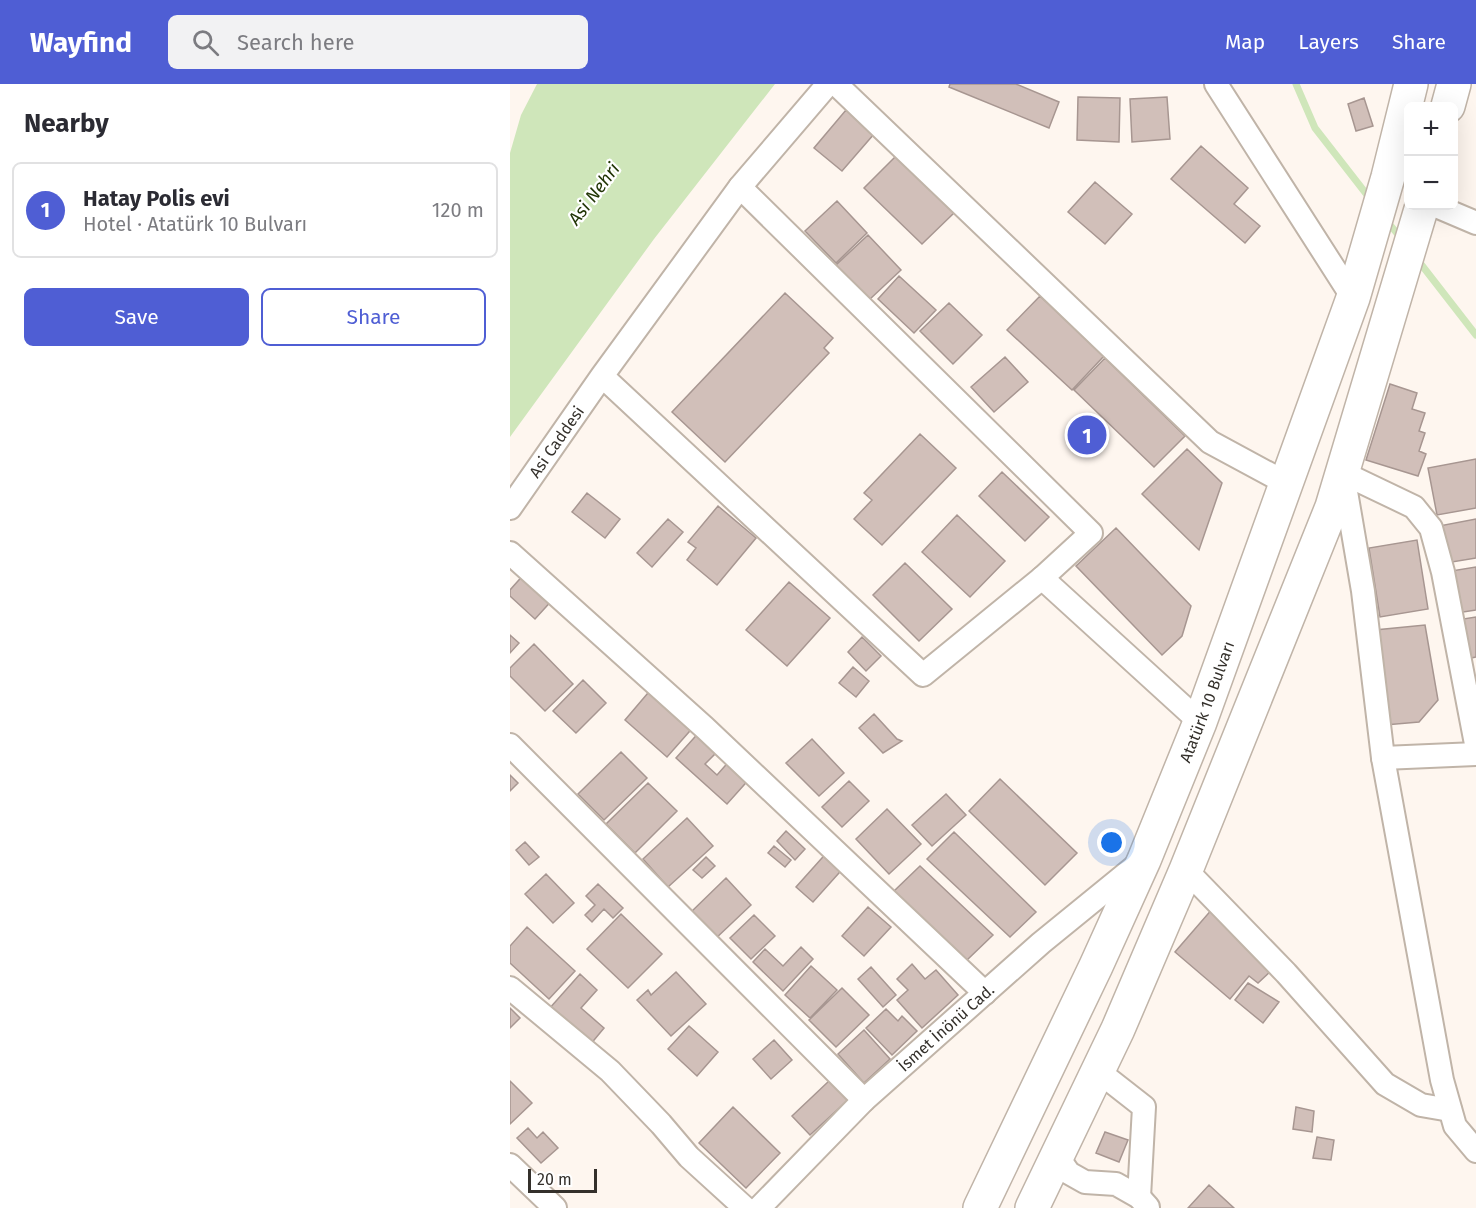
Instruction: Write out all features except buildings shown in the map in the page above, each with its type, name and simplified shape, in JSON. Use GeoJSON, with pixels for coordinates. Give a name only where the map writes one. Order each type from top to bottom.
{"type":"FeatureCollection","features":[{"type":"Feature","properties":{"kind":"highway","name":"Atatürk 10 Bulvarı"},"geometry":{"type":"LineString","coordinates":[[980,1208],[1144,860],[1200,722],[1353,298],[1388,177],[1411,84]]}},
{"type":"Feature","properties":{"kind":"highway"},"geometry":{"type":"LineString","coordinates":[[1433,102],[1438,84]]}},
{"type":"Feature","properties":{"kind":"highway"},"geometry":{"type":"LineString","coordinates":[[1449,102],[1454,84]]}},
{"type":"Feature","properties":{"kind":"highway"},"geometry":{"type":"LineString","coordinates":[[1032,1208],[1118,1029],[1186,870],[1328,517],[1418,219]]}},
{"type":"Feature","properties":{"kind":"street","name":"Asi Caddesi"},"geometry":{"type":"LineString","coordinates":[[510,508],[602,376],[740,187],[828,84]]}},
{"type":"Feature","properties":{"kind":"street"},"geometry":{"type":"LineString","coordinates":[[836,84],[1210,442],[1286,483]]}},
{"type":"Feature","properties":{"kind":"street"},"geometry":{"type":"LineString","coordinates":[[1216,84],[1353,298]]}},
{"type":"Feature","properties":{"kind":"street"},"geometry":{"type":"LineString","coordinates":[[602,376],[923,675],[1042,578],[1091,533],[740,187]]}},
{"type":"Feature","properties":{"kind":"street"},"geometry":{"type":"LineString","coordinates":[[1445,210],[1476,224]]}},
{"type":"Feature","properties":{"kind":"street"},"geometry":{"type":"LineString","coordinates":[[1343,473],[1414,507],[1431,528],[1443,572],[1476,744]]}},
{"type":"Feature","properties":{"kind":"street"},"geometry":{"type":"LineString","coordinates":[[1343,473],[1363,591],[1383,758],[1440,1069],[1455,1126],[1476,1151]]}},
{"type":"Feature","properties":{"kind":"street"},"geometry":{"type":"LineString","coordinates":[[510,553],[705,728],[985,993]]}},
{"type":"Feature","properties":{"kind":"street"},"geometry":{"type":"LineString","coordinates":[[1042,578],[1200,722]]}},
{"type":"Feature","properties":{"kind":"street"},"geometry":{"type":"LineString","coordinates":[[510,745],[864,1100]]}},
{"type":"Feature","properties":{"kind":"street"},"geometry":{"type":"LineString","coordinates":[[1383,758],[1476,754]]}},
{"type":"Feature","properties":{"kind":"street","name":"İsmet İnönü Cad."},"geometry":{"type":"LineString","coordinates":[[759,1208],[864,1100],[1041,943],[1144,860]]}},
{"type":"Feature","properties":{"kind":"street"},"geometry":{"type":"LineString","coordinates":[[1186,870],[1286,973],[1385,1084],[1421,1105],[1450,1110]]}},
{"type":"Feature","properties":{"kind":"street"},"geometry":{"type":"LineString","coordinates":[[510,988],[610,1071],[689,1157],[745,1208]]}},
{"type":"Feature","properties":{"kind":"street"},"geometry":{"type":"LineString","coordinates":[[1098,1071],[1144,1107],[1144,1202]]}},
{"type":"Feature","properties":{"kind":"street"},"geometry":{"type":"LineString","coordinates":[[1057,1156],[1069,1173],[1085,1182],[1116,1184],[1144,1202]]}},
{"type":"Feature","properties":{"kind":"street"},"geometry":{"type":"LineString","coordinates":[[510,1165],[555,1208]]}},
{"type":"Feature","properties":{"kind":"water","name":"Asi Nehri"},"geometry":{"type":"Polygon","coordinates":[[[537,84],[775,84],[654,239],[510,437],[510,153],[521,115],[537,84]]]}},
{"type":"Feature","properties":{"kind":"waterway"},"geometry":{"type":"LineString","coordinates":[[1296,84],[1315,128],[1371,200]]}},
{"type":"Feature","properties":{"kind":"waterway"},"geometry":{"type":"LineString","coordinates":[[1385,219],[1401,238]]}},
{"type":"Feature","properties":{"kind":"waterway"},"geometry":{"type":"LineString","coordinates":[[1417,259],[1476,335]]}},
{"type":"Feature","properties":{"kind":"place","name":"Hatay Polis evi"},"geometry":{"type":"Point","coordinates":[1087,435]}}]}
